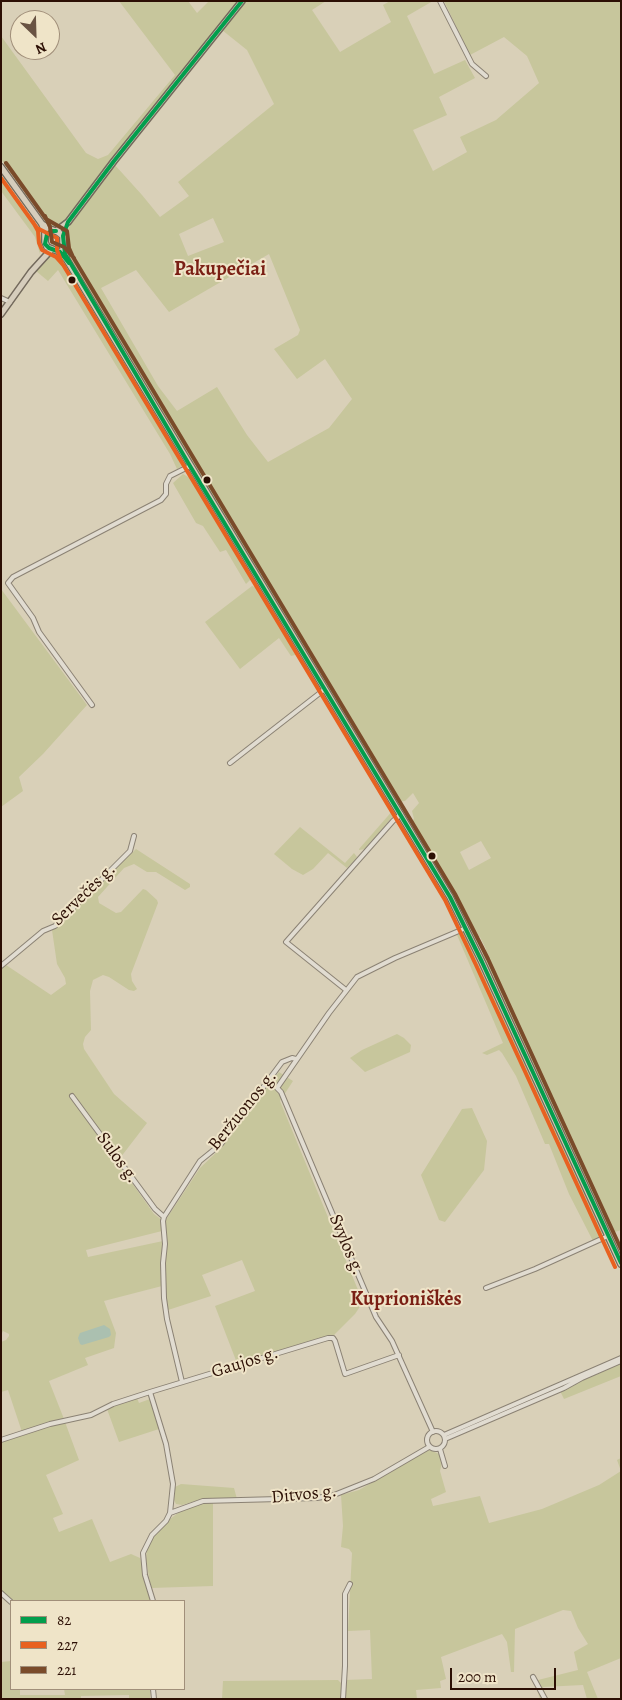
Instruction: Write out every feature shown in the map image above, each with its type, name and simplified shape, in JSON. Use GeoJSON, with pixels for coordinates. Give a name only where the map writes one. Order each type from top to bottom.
{"type":"FeatureCollection","features":[{"type":"Feature","properties":{"kind":"highway"},"geometry":{"type":"LineString","coordinates":[[1,167],[42,224],[46,236],[45,244],[68,260]]}},
{"type":"Feature","properties":{"kind":"highway"},"geometry":{"type":"LineString","coordinates":[[42,224],[63,236],[63,244],[68,260],[450,897],[621,1264]]}},
{"type":"Feature","properties":{"kind":"highway"},"geometry":{"type":"LineString","coordinates":[[46,236],[49,232],[55,231]]}},
{"type":"Feature","properties":{"kind":"highway"},"geometry":{"type":"LineString","coordinates":[[53,250],[63,244]]}},
{"type":"Feature","properties":{"kind":"main road"},"geometry":{"type":"LineString","coordinates":[[63,236],[68,222],[114,161],[242,1]]}},
{"type":"Feature","properties":{"kind":"main road"},"geometry":{"type":"LineString","coordinates":[[55,231],[68,222]]}},
{"type":"Feature","properties":{"kind":"main road"},"geometry":{"type":"LineString","coordinates":[[1,314],[40,261],[45,250],[45,244]]}},
{"type":"Feature","properties":{"kind":"main road"},"geometry":{"type":"LineString","coordinates":[[40,261],[53,250]]}},
{"type":"Feature","properties":{"kind":"street"},"geometry":{"type":"LineString","coordinates":[[440,1],[472,64],[486,76]]}},
{"type":"Feature","properties":{"kind":"street"},"geometry":{"type":"LineString","coordinates":[[1,298],[10,302]]}},
{"type":"Feature","properties":{"kind":"street"},"geometry":{"type":"LineString","coordinates":[[92,705],[39,632],[33,618],[8,583],[13,577],[161,500],[166,494],[166,484],[170,476],[190,466]]}},
{"type":"Feature","properties":{"kind":"street"},"geometry":{"type":"LineString","coordinates":[[230,763],[325,689]]}},
{"type":"Feature","properties":{"kind":"street"},"geometry":{"type":"LineString","coordinates":[[346,990],[286,942],[401,814]]}},
{"type":"Feature","properties":{"kind":"street","name":"Servečės g."},"geometry":{"type":"LineString","coordinates":[[1,966],[43,931],[55,926],[130,851],[134,836]]}},
{"type":"Feature","properties":{"kind":"street","name":"Beržuonos g."},"geometry":{"type":"LineString","coordinates":[[164,1217],[200,1161],[221,1144],[282,1062],[292,1058],[296,1059],[353,981],[363,974],[466,928]]}},
{"type":"Feature","properties":{"kind":"street","name":"Svylos g."},"geometry":{"type":"LineString","coordinates":[[296,1059],[277,1088],[281,1092],[376,1317],[392,1341],[432,1432]]}},
{"type":"Feature","properties":{"kind":"street","name":"Sulos g."},"geometry":{"type":"LineString","coordinates":[[72,1096],[155,1209],[164,1217]]}},
{"type":"Feature","properties":{"kind":"street"},"geometry":{"type":"LineString","coordinates":[[164,1217],[164,1298],[182,1382]]}},
{"type":"Feature","properties":{"kind":"street"},"geometry":{"type":"LineString","coordinates":[[486,1288],[535,1269],[608,1236]]}},
{"type":"Feature","properties":{"kind":"street","name":"Gaujos g."},"geometry":{"type":"LineString","coordinates":[[1,1440],[91,1415],[113,1404],[328,1338],[333,1338],[335,1341],[345,1374],[399,1356]]}},
{"type":"Feature","properties":{"kind":"street"},"geometry":{"type":"LineString","coordinates":[[444,1437],[621,1360]]}},
{"type":"Feature","properties":{"kind":"street"},"geometry":{"type":"LineString","coordinates":[[150,1392],[170,1462],[173,1484],[170,1513],[166,1521],[152,1535],[143,1553],[145,1575],[153,1600]]}},
{"type":"Feature","properties":{"kind":"street"},"geometry":{"type":"LineString","coordinates":[[432,1432],[439,1432],[444,1437],[444,1444],[440,1449],[434,1450],[429,1447],[427,1438],[432,1432]]}},
{"type":"Feature","properties":{"kind":"street","name":"Ditvos g."},"geometry":{"type":"LineString","coordinates":[[170,1513],[203,1501],[317,1498],[334,1495],[374,1479],[429,1447]]}},
{"type":"Feature","properties":{"kind":"street"},"geometry":{"type":"LineString","coordinates":[[440,1449],[445,1466]]}},
{"type":"Feature","properties":{"kind":"street"},"geometry":{"type":"LineString","coordinates":[[343,1699],[345,1594],[350,1584]]}},
{"type":"Feature","properties":{"kind":"street"},"geometry":{"type":"LineString","coordinates":[[533,1677],[544,1699]]}},
{"type":"Feature","properties":{"kind":"green space"},"geometry":{"type":"Polygon","coordinates":[[[119,1],[188,1],[197,13],[209,1],[239,1],[141,123],[61,227],[56,229],[48,225],[36,202],[23,189],[1,159],[1,36],[10,48],[10,60],[18,60],[86,153],[98,159],[108,155],[175,75],[119,1]]]}},
{"type":"Feature","properties":{"kind":"green space"},"geometry":{"type":"Polygon","coordinates":[[[245,1],[326,1],[312,10],[340,52],[391,22],[383,5],[390,1],[433,1],[407,16],[434,74],[465,60],[475,78],[439,97],[447,115],[413,130],[433,171],[467,152],[460,137],[496,120],[539,83],[527,56],[504,37],[470,55],[444,1],[621,1],[621,1230],[611,1235],[482,954],[486,949],[480,937],[475,937],[454,897],[410,823],[414,819],[412,811],[419,803],[413,793],[405,801],[397,802],[155,403],[65,248],[66,234],[70,225],[114,164],[160,217],[189,196],[178,182],[274,104],[247,50],[222,30],[245,1]],[[213,218],[179,234],[188,256],[224,242],[213,218]],[[269,254],[169,312],[136,270],[101,288],[158,386],[177,411],[217,387],[247,435],[268,462],[329,428],[352,399],[325,359],[297,379],[274,349],[298,335],[300,330],[269,254]],[[481,841],[460,852],[469,870],[491,858],[481,841]]]}},
{"type":"Feature","properties":{"kind":"green space"},"geometry":{"type":"Polygon","coordinates":[[[1,175],[40,230],[42,236],[40,254],[35,237],[1,191],[1,175]]]}},
{"type":"Feature","properties":{"kind":"green space"},"geometry":{"type":"Polygon","coordinates":[[[51,253],[56,253],[60,258],[184,465],[177,469],[170,454],[58,270],[48,281],[36,271],[51,253]]]}},
{"type":"Feature","properties":{"kind":"green space"},"geometry":{"type":"Polygon","coordinates":[[[183,474],[193,482],[251,577],[246,584],[226,550],[220,552],[203,526],[196,523],[173,483],[183,474]]]}},
{"type":"Feature","properties":{"kind":"green space"},"geometry":{"type":"Polygon","coordinates":[[[252,586],[258,588],[294,649],[295,655],[291,656],[279,638],[240,669],[205,622],[252,586]]]}},
{"type":"Feature","properties":{"kind":"green space"},"geometry":{"type":"Polygon","coordinates":[[[1,589],[87,705],[43,754],[19,777],[23,791],[1,807],[1,589]]]}},
{"type":"Feature","properties":{"kind":"green space"},"geometry":{"type":"Polygon","coordinates":[[[394,809],[393,816],[366,849],[359,850],[359,849],[394,809]]]}},
{"type":"Feature","properties":{"kind":"green space"},"geometry":{"type":"Polygon","coordinates":[[[300,827],[345,863],[354,853],[357,857],[347,868],[328,853],[313,869],[303,875],[292,869],[274,854],[300,827]]]}},
{"type":"Feature","properties":{"kind":"green space"},"geometry":{"type":"Polygon","coordinates":[[[136,849],[190,884],[190,887],[185,890],[156,872],[147,872],[134,864],[124,868],[98,897],[99,903],[116,913],[121,912],[143,889],[157,900],[158,903],[131,974],[132,981],[137,989],[134,991],[129,990],[103,975],[93,980],[90,991],[91,1030],[85,1037],[83,1044],[84,1049],[114,1094],[147,1123],[117,1162],[154,1214],[162,1220],[162,1231],[86,1250],[88,1257],[163,1241],[162,1286],[104,1301],[116,1333],[114,1348],[85,1358],[88,1365],[49,1381],[64,1419],[22,1432],[8,1390],[1,1392],[1,1342],[6,1340],[9,1334],[3,1331],[1,1335],[1,968],[6,965],[51,995],[66,984],[65,978],[57,964],[52,930],[136,849]]]}},
{"type":"Feature","properties":{"kind":"green space"},"geometry":{"type":"Polygon","coordinates":[[[464,933],[603,1232],[601,1237],[593,1241],[569,1194],[549,1144],[545,1144],[516,1076],[499,1050],[487,1055],[482,1053],[503,1043],[457,935],[464,933]]]}},
{"type":"Feature","properties":{"kind":"green space"},"geometry":{"type":"Polygon","coordinates":[[[397,1034],[411,1045],[410,1052],[365,1072],[350,1058],[362,1050],[397,1034]]]}},
{"type":"Feature","properties":{"kind":"green space"},"geometry":{"type":"Polygon","coordinates":[[[279,1072],[293,1081],[280,1101],[363,1302],[355,1314],[334,1335],[237,1363],[215,1306],[255,1291],[242,1260],[202,1275],[211,1296],[168,1310],[165,1285],[165,1221],[200,1168],[219,1150],[279,1072]]]}},
{"type":"Feature","properties":{"kind":"green space"},"geometry":{"type":"Polygon","coordinates":[[[472,1108],[487,1141],[484,1170],[445,1222],[439,1220],[421,1175],[462,1109],[472,1108]]]}},
{"type":"Feature","properties":{"kind":"green space"},"geometry":{"type":"Polygon","coordinates":[[[621,1363],[621,1376],[564,1399],[560,1391],[595,1373],[621,1363]]]}},
{"type":"Feature","properties":{"kind":"green space"},"geometry":{"type":"Polygon","coordinates":[[[137,1398],[139,1403],[150,1399],[159,1429],[119,1442],[107,1409],[137,1398]]]}},
{"type":"Feature","properties":{"kind":"green space"},"geometry":{"type":"Polygon","coordinates":[[[65,1422],[79,1460],[46,1475],[63,1514],[53,1518],[59,1532],[92,1519],[110,1562],[131,1554],[140,1558],[151,1600],[13,1600],[1,1590],[1,1442],[65,1422]]]}},
{"type":"Feature","properties":{"kind":"green space"},"geometry":{"type":"Polygon","coordinates":[[[430,1450],[439,1454],[442,1463],[440,1471],[446,1492],[431,1499],[433,1506],[480,1496],[489,1523],[542,1509],[599,1485],[621,1471],[621,1658],[587,1672],[598,1699],[587,1699],[583,1685],[543,1687],[547,1699],[540,1699],[534,1681],[578,1670],[574,1652],[588,1644],[578,1628],[571,1611],[563,1610],[515,1629],[514,1672],[511,1672],[507,1642],[502,1634],[441,1657],[446,1679],[440,1681],[441,1688],[416,1690],[417,1699],[345,1699],[345,1680],[372,1679],[370,1630],[348,1631],[352,1553],[349,1549],[341,1547],[343,1526],[341,1495],[359,1490],[430,1450]]]}},
{"type":"Feature","properties":{"kind":"green space"},"geometry":{"type":"Polygon","coordinates":[[[621,1458],[621,1471],[617,1460],[621,1458]]]}},
{"type":"Feature","properties":{"kind":"green space"},"geometry":{"type":"Polygon","coordinates":[[[181,1484],[234,1488],[237,1499],[202,1499],[182,1505],[176,1504],[174,1500],[175,1487],[181,1484]]]}},
{"type":"Feature","properties":{"kind":"green space"},"geometry":{"type":"Polygon","coordinates":[[[213,1502],[213,1586],[151,1588],[146,1560],[147,1548],[153,1536],[182,1510],[203,1503],[213,1502]]]}},
{"type":"Feature","properties":{"kind":"green space"},"geometry":{"type":"Polygon","coordinates":[[[10,1661],[10,1690],[20,1690],[20,1695],[65,1695],[64,1690],[151,1690],[150,1699],[129,1699],[129,1695],[81,1696],[81,1699],[1,1699],[1,1662],[10,1661]]]}},
{"type":"Feature","properties":{"kind":"green space"},"geometry":{"type":"Polygon","coordinates":[[[338,1680],[341,1683],[341,1699],[222,1699],[223,1681],[338,1680]]]}},
{"type":"Feature","properties":{"kind":"shaded area"},"geometry":{"type":"Polygon","coordinates":[[[104,1325],[110,1329],[111,1335],[109,1337],[80,1344],[78,1338],[80,1333],[104,1325]]]}},
{"type":"Feature","properties":{"kind":"transit line","name":"82"},"geometry":{"type":"LineString","coordinates":[[242,1],[114,161],[68,222],[63,236],[65,254],[190,466],[450,897],[621,1263]]}},
{"type":"Feature","properties":{"kind":"transit line","name":"221"},"geometry":{"type":"LineString","coordinates":[[6,163],[46,219],[67,231],[69,248],[73,257],[455,894],[488,959],[621,1249]]}},
{"type":"Feature","properties":{"kind":"transit line","name":"227"},"geometry":{"type":"LineString","coordinates":[[1,178],[37,228],[57,238],[57,250],[62,263],[445,900],[615,1267]]}},
{"type":"Feature","properties":{"kind":"transit line","name":"221"},"geometry":{"type":"LineString","coordinates":[[45,216],[50,227],[52,242],[64,247],[74,258]]}},
{"type":"Feature","properties":{"kind":"transit line","name":"227"},"geometry":{"type":"LineString","coordinates":[[33,222],[38,231],[42,250],[56,257],[64,266]]}},
{"type":"Feature","properties":{"kind":"transit line","name":"82"},"geometry":{"type":"LineString","coordinates":[[56,231],[51,231],[47,234],[45,244],[49,248],[60,252],[69,263]]}},
{"type":"Feature","properties":{"kind":"district","name":"Pakupečiai"},"geometry":{"type":"Point","coordinates":[220,270]}},
{"type":"Feature","properties":{"kind":"district","name":"Kuprioniškės"},"geometry":{"type":"Point","coordinates":[406,1300]}}]}
